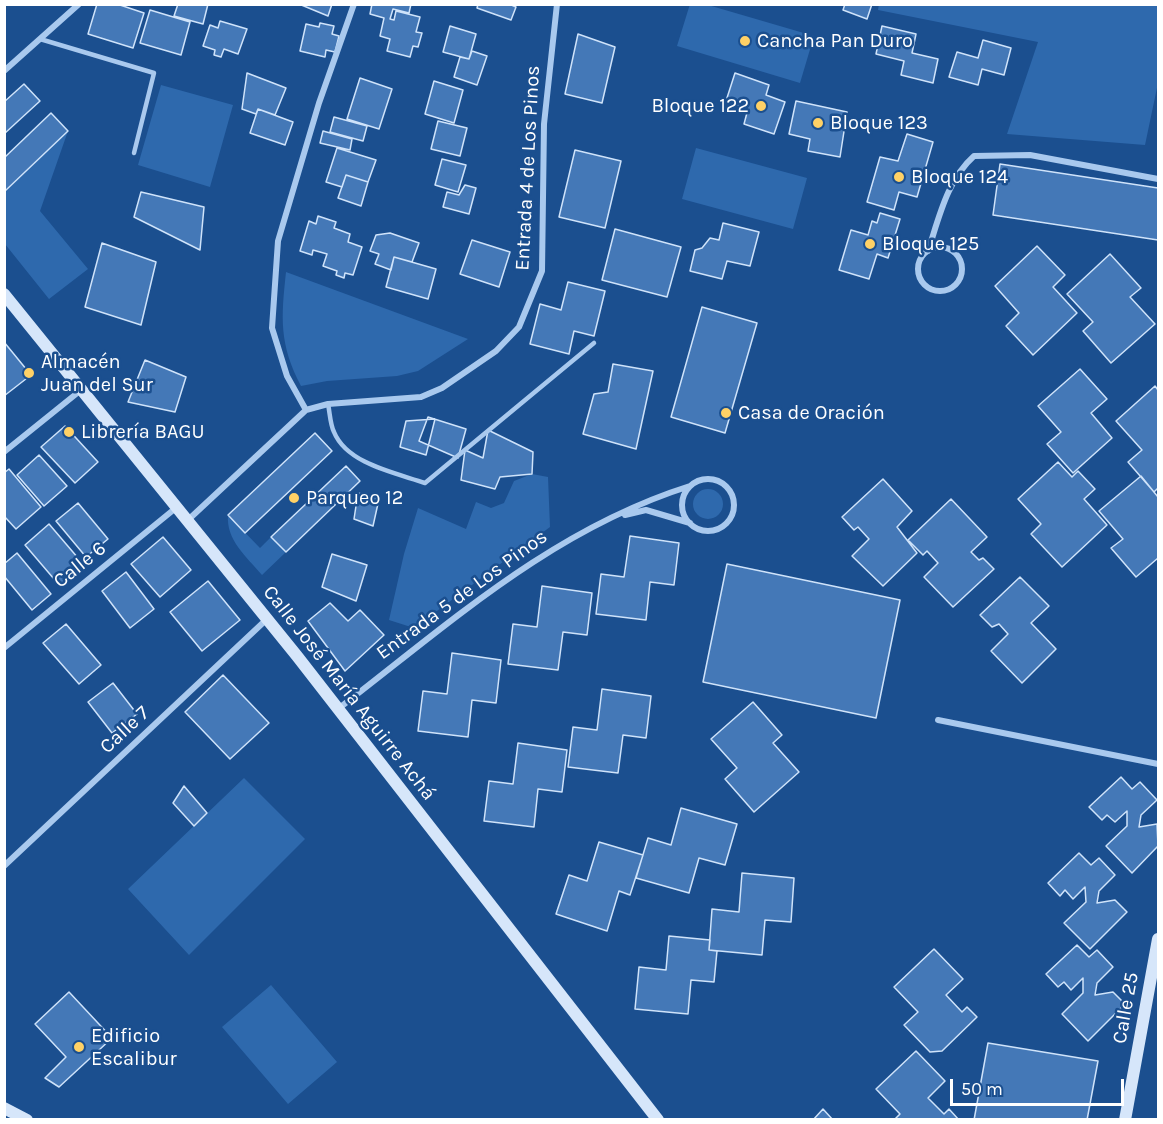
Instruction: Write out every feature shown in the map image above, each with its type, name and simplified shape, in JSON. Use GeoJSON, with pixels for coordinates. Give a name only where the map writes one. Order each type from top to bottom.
{"type":"FeatureCollection","features":[{"type":"Feature","properties":{"kind":"street"},"geometry":{"type":"LineString","coordinates":[[4,71],[79,4]]}},
{"type":"Feature","properties":{"kind":"street"},"geometry":{"type":"LineString","coordinates":[[306,410],[287,376],[272,328],[278,241],[319,103],[354,4]]}},
{"type":"Feature","properties":{"kind":"street","name":"Entrada 4 de Los Pinos"},"geometry":{"type":"LineString","coordinates":[[187,520],[306,410],[328,404],[421,397],[442,388],[496,351],[519,327],[542,271],[544,124],[557,4]]}},
{"type":"Feature","properties":{"kind":"street"},"geometry":{"type":"LineString","coordinates":[[928,251],[941,247],[948,248],[959,256],[963,270],[962,276],[952,288],[938,292],[924,285],[918,271],[922,256],[928,251],[950,187],[960,168],[974,156],[1030,155],[1158,179]]}},
{"type":"Feature","properties":{"kind":"street","name":"Calle José María Aguirre Achá"},"geometry":{"type":"LineString","coordinates":[[4,294],[267,619],[658,1119]]}},
{"type":"Feature","properties":{"kind":"street"},"geometry":{"type":"LineString","coordinates":[[4,452],[82,390]]}},
{"type":"Feature","properties":{"kind":"street","name":"Entrada 5 de Los Pinos"},"geometry":{"type":"LineString","coordinates":[[338,709],[517,571],[563,542],[613,517],[657,497],[705,479],[720,482],[732,495],[734,503],[729,520],[723,526],[705,530],[690,523],[646,510],[613,517]]}},
{"type":"Feature","properties":{"kind":"street"},"geometry":{"type":"LineString","coordinates":[[690,486],[683,500],[685,516],[690,523]]}},
{"type":"Feature","properties":{"kind":"street","name":"Calle 6"},"geometry":{"type":"LineString","coordinates":[[4,648],[177,507]]}},
{"type":"Feature","properties":{"kind":"street","name":"Calle 7"},"geometry":{"type":"LineString","coordinates":[[4,866],[267,619]]}},
{"type":"Feature","properties":{"kind":"street"},"geometry":{"type":"LineString","coordinates":[[938,720],[1158,764]]}},
{"type":"Feature","properties":{"kind":"street","name":"Calle 25"},"geometry":{"type":"LineString","coordinates":[[1125,1119],[1158,939]]}},
{"type":"Feature","properties":{"kind":"street"},"geometry":{"type":"LineString","coordinates":[[4,1108],[27,1119]]}},
{"type":"Feature","properties":{"kind":"lane"},"geometry":{"type":"LineString","coordinates":[[40,39],[154,73],[134,153]]}},
{"type":"Feature","properties":{"kind":"lane"},"geometry":{"type":"LineString","coordinates":[[328,404],[334,432],[346,449],[371,464],[425,483],[594,343]]}},
{"type":"Feature","properties":{"kind":"shaded area","name":"Cancha Pan Duro"},"geometry":{"type":"Polygon","coordinates":[[[690,4],[708,5],[814,36],[800,83],[677,46],[690,4]]]}},
{"type":"Feature","properties":{"kind":"shaded area"},"geometry":{"type":"Polygon","coordinates":[[[879,4],[1158,5],[1158,83],[1145,145],[1007,134],[1038,42],[878,10],[879,4]]]}},
{"type":"Feature","properties":{"kind":"shaded area"},"geometry":{"type":"Polygon","coordinates":[[[161,85],[233,105],[210,187],[138,165],[161,85]]]}},
{"type":"Feature","properties":{"kind":"shaded area"},"geometry":{"type":"Polygon","coordinates":[[[68,131],[40,211],[88,269],[49,299],[5,244],[5,192],[68,131]]]}},
{"type":"Feature","properties":{"kind":"shaded area"},"geometry":{"type":"Polygon","coordinates":[[[696,148],[807,178],[793,229],[682,199],[696,148]]]}},
{"type":"Feature","properties":{"kind":"shaded area"},"geometry":{"type":"Polygon","coordinates":[[[286,272],[468,339],[418,371],[397,376],[327,381],[301,386],[289,357],[283,330],[286,272]]]}},
{"type":"Feature","properties":{"kind":"shaded area"},"geometry":{"type":"Polygon","coordinates":[[[532,474],[548,477],[550,527],[414,628],[389,620],[404,554],[418,508],[466,529],[476,502],[491,508],[504,503],[514,481],[532,474]]]}},
{"type":"Feature","properties":{"kind":"shaded area"},"geometry":{"type":"Polygon","coordinates":[[[708,489],[719,493],[723,504],[719,515],[708,519],[697,515],[693,504],[697,493],[708,489]]]}},
{"type":"Feature","properties":{"kind":"shaded area"},"geometry":{"type":"Polygon","coordinates":[[[228,515],[260,548],[271,537],[286,552],[262,575],[234,540],[228,524],[228,515]]]}},
{"type":"Feature","properties":{"kind":"shaded area"},"geometry":{"type":"Polygon","coordinates":[[[244,778],[305,839],[189,955],[128,889],[244,778]]]}},
{"type":"Feature","properties":{"kind":"shaded area"},"geometry":{"type":"Polygon","coordinates":[[[271,985],[337,1062],[288,1104],[222,1027],[271,985]]]}},
{"type":"Feature","properties":{"kind":"building"},"geometry":{"type":"Polygon","coordinates":[[[97,4],[117,4],[144,13],[133,48],[88,34],[97,4]]]}},
{"type":"Feature","properties":{"kind":"building"},"geometry":{"type":"Polygon","coordinates":[[[178,4],[208,4],[203,24],[174,16],[178,4]]]}},
{"type":"Feature","properties":{"kind":"building"},"geometry":{"type":"Polygon","coordinates":[[[299,4],[332,4],[328,16],[299,4]]]}},
{"type":"Feature","properties":{"kind":"building"},"geometry":{"type":"Polygon","coordinates":[[[372,4],[411,4],[409,13],[393,9],[390,19],[394,20],[396,11],[420,17],[416,32],[422,33],[418,47],[413,46],[410,57],[387,51],[390,39],[380,36],[384,18],[370,14],[372,4]]]}},
{"type":"Feature","properties":{"kind":"building"},"geometry":{"type":"Polygon","coordinates":[[[478,4],[509,4],[516,7],[511,20],[477,8],[478,4]]]}},
{"type":"Feature","properties":{"kind":"building"},"geometry":{"type":"Polygon","coordinates":[[[845,4],[872,4],[867,19],[843,10],[845,4]]]}},
{"type":"Feature","properties":{"kind":"building"},"geometry":{"type":"Polygon","coordinates":[[[150,10],[190,22],[181,55],[140,43],[150,10]]]}},
{"type":"Feature","properties":{"kind":"building"},"geometry":{"type":"Polygon","coordinates":[[[220,21],[247,29],[238,54],[224,49],[221,57],[214,55],[215,50],[203,46],[210,25],[218,28],[220,21]]]}},
{"type":"Feature","properties":{"kind":"building"},"geometry":{"type":"Polygon","coordinates":[[[320,23],[334,26],[332,34],[339,36],[335,52],[326,50],[325,57],[300,51],[306,24],[319,27],[320,23]]]}},
{"type":"Feature","properties":{"kind":"building"},"geometry":{"type":"Polygon","coordinates":[[[450,26],[476,34],[469,59],[443,52],[450,26]]]}},
{"type":"Feature","properties":{"kind":"building"},"geometry":{"type":"Polygon","coordinates":[[[882,26],[916,34],[912,53],[938,59],[933,83],[901,75],[904,61],[876,54],[882,26]]]}},
{"type":"Feature","properties":{"kind":"building"},"geometry":{"type":"Polygon","coordinates":[[[578,34],[615,47],[602,103],[565,94],[578,34]]]}},
{"type":"Feature","properties":{"kind":"building"},"geometry":{"type":"Polygon","coordinates":[[[983,40],[1011,48],[1004,75],[982,69],[978,85],[949,77],[957,52],[978,58],[983,40]]]}},
{"type":"Feature","properties":{"kind":"building"},"geometry":{"type":"Polygon","coordinates":[[[472,51],[487,56],[477,85],[454,77],[460,57],[469,59],[472,51]]]}},
{"type":"Feature","properties":{"kind":"building"},"geometry":{"type":"Polygon","coordinates":[[[247,73],[286,88],[275,115],[258,109],[256,114],[242,109],[247,73]]]}},
{"type":"Feature","properties":{"kind":"building","name":"Bloque 122"},"geometry":{"type":"Polygon","coordinates":[[[735,73],[769,85],[766,95],[785,102],[774,134],[744,124],[748,109],[726,101],[735,73]]]}},
{"type":"Feature","properties":{"kind":"building"},"geometry":{"type":"Polygon","coordinates":[[[360,78],[392,89],[379,129],[347,119],[360,78]]]}},
{"type":"Feature","properties":{"kind":"building"},"geometry":{"type":"Polygon","coordinates":[[[434,81],[463,90],[454,123],[425,114],[434,81]]]}},
{"type":"Feature","properties":{"kind":"building"},"geometry":{"type":"Polygon","coordinates":[[[24,84],[40,101],[4,134],[4,102],[24,84]]]}},
{"type":"Feature","properties":{"kind":"building","name":"Bloque 123"},"geometry":{"type":"Polygon","coordinates":[[[796,101],[847,112],[840,157],[808,151],[810,139],[789,134],[796,101]]]}},
{"type":"Feature","properties":{"kind":"building"},"geometry":{"type":"Polygon","coordinates":[[[258,109],[293,122],[285,145],[250,133],[258,109]]]}},
{"type":"Feature","properties":{"kind":"building"},"geometry":{"type":"Polygon","coordinates":[[[51,113],[68,131],[4,192],[4,158],[51,113]]]}},
{"type":"Feature","properties":{"kind":"building"},"geometry":{"type":"Polygon","coordinates":[[[334,117],[367,126],[363,141],[330,132],[334,117]]]}},
{"type":"Feature","properties":{"kind":"building"},"geometry":{"type":"Polygon","coordinates":[[[438,121],[467,128],[460,156],[431,149],[438,121]]]}},
{"type":"Feature","properties":{"kind":"building"},"geometry":{"type":"Polygon","coordinates":[[[323,131],[352,139],[350,150],[320,143],[323,131]]]}},
{"type":"Feature","properties":{"kind":"building","name":"Bloque 124"},"geometry":{"type":"Polygon","coordinates":[[[907,134],[933,142],[917,197],[899,192],[894,210],[867,202],[880,157],[898,161],[907,134]]]}},
{"type":"Feature","properties":{"kind":"building"},"geometry":{"type":"Polygon","coordinates":[[[337,148],[376,160],[368,182],[346,175],[342,187],[326,182],[337,148]]]}},
{"type":"Feature","properties":{"kind":"building"},"geometry":{"type":"Polygon","coordinates":[[[575,150],[621,161],[605,228],[559,217],[575,150]]]}},
{"type":"Feature","properties":{"kind":"building"},"geometry":{"type":"Polygon","coordinates":[[[442,159],[466,165],[458,192],[435,185],[442,159]]]}},
{"type":"Feature","properties":{"kind":"building"},"geometry":{"type":"Polygon","coordinates":[[[1000,164],[1158,188],[1158,240],[993,215],[1000,164]]]}},
{"type":"Feature","properties":{"kind":"building"},"geometry":{"type":"Polygon","coordinates":[[[346,175],[368,182],[361,206],[338,198],[346,175]]]}},
{"type":"Feature","properties":{"kind":"building"},"geometry":{"type":"Polygon","coordinates":[[[465,185],[476,188],[469,214],[443,207],[447,192],[459,195],[465,185]]]}},
{"type":"Feature","properties":{"kind":"building"},"geometry":{"type":"Polygon","coordinates":[[[141,192],[204,207],[200,250],[134,217],[141,192]]]}},
{"type":"Feature","properties":{"kind":"building","name":"Bloque 125"},"geometry":{"type":"Polygon","coordinates":[[[880,213],[900,219],[888,258],[877,254],[869,279],[839,270],[851,230],[868,235],[872,221],[877,223],[880,213]]]}},
{"type":"Feature","properties":{"kind":"building"},"geometry":{"type":"Polygon","coordinates":[[[318,216],[336,222],[334,228],[350,234],[348,242],[362,247],[353,275],[345,273],[344,278],[336,275],[337,271],[323,266],[327,254],[313,250],[312,255],[300,251],[309,221],[316,224],[318,216]]]}},
{"type":"Feature","properties":{"kind":"building"},"geometry":{"type":"Polygon","coordinates":[[[723,223],[759,232],[750,266],[727,261],[722,279],[690,271],[695,250],[702,248],[710,238],[719,240],[723,223]]]}},
{"type":"Feature","properties":{"kind":"building"},"geometry":{"type":"Polygon","coordinates":[[[615,229],[681,247],[667,297],[602,280],[615,229]]]}},
{"type":"Feature","properties":{"kind":"building"},"geometry":{"type":"Polygon","coordinates":[[[390,233],[419,243],[412,262],[394,257],[391,270],[375,264],[379,254],[370,251],[376,235],[390,233]]]}},
{"type":"Feature","properties":{"kind":"building"},"geometry":{"type":"Polygon","coordinates":[[[472,240],[510,252],[499,287],[460,274],[472,240]]]}},
{"type":"Feature","properties":{"kind":"building"},"geometry":{"type":"Polygon","coordinates":[[[102,243],[156,262],[141,325],[85,307],[102,243]]]}},
{"type":"Feature","properties":{"kind":"building"},"geometry":{"type":"Polygon","coordinates":[[[1037,246],[1065,275],[1053,287],[1077,313],[1033,355],[1006,326],[1019,313],[995,286],[1037,246]]]}},
{"type":"Feature","properties":{"kind":"building"},"geometry":{"type":"Polygon","coordinates":[[[1110,254],[1141,288],[1130,297],[1155,324],[1111,363],[1083,331],[1093,322],[1067,294],[1110,254]]]}},
{"type":"Feature","properties":{"kind":"building"},"geometry":{"type":"Polygon","coordinates":[[[394,257],[436,269],[428,299],[386,287],[394,257]]]}},
{"type":"Feature","properties":{"kind":"building"},"geometry":{"type":"Polygon","coordinates":[[[568,282],[605,291],[594,336],[574,331],[569,354],[530,344],[540,304],[561,310],[568,282]]]}},
{"type":"Feature","properties":{"kind":"building"},"geometry":{"type":"Polygon","coordinates":[[[702,307],[757,323],[725,433],[671,417],[702,307]]]}},
{"type":"Feature","properties":{"kind":"building"},"geometry":{"type":"Polygon","coordinates":[[[4,342],[31,375],[4,396],[4,342]]]}},
{"type":"Feature","properties":{"kind":"building"},"geometry":{"type":"Polygon","coordinates":[[[145,360],[186,377],[175,412],[128,402],[145,360]]]}},
{"type":"Feature","properties":{"kind":"building"},"geometry":{"type":"Polygon","coordinates":[[[613,364],[653,371],[636,449],[583,434],[594,394],[608,392],[613,364]]]}},
{"type":"Feature","properties":{"kind":"building"},"geometry":{"type":"Polygon","coordinates":[[[1080,369],[1107,399],[1091,413],[1112,438],[1073,473],[1047,444],[1061,432],[1038,406],[1080,369]]]}},
{"type":"Feature","properties":{"kind":"building"},"geometry":{"type":"Polygon","coordinates":[[[1155,386],[1158,390],[1158,488],[1154,492],[1128,462],[1142,450],[1116,421],[1155,386]]]}},
{"type":"Feature","properties":{"kind":"building"},"geometry":{"type":"Polygon","coordinates":[[[428,417],[466,429],[458,458],[419,441],[428,417]]]}},
{"type":"Feature","properties":{"kind":"building"},"geometry":{"type":"Polygon","coordinates":[[[435,419],[426,455],[400,447],[406,421],[435,419]]]}},
{"type":"Feature","properties":{"kind":"building"},"geometry":{"type":"Polygon","coordinates":[[[65,426],[98,462],[75,483],[41,447],[65,426]]]}},
{"type":"Feature","properties":{"kind":"building"},"geometry":{"type":"Polygon","coordinates":[[[488,430],[533,452],[532,474],[500,477],[495,489],[461,480],[465,450],[483,458],[488,430]]]}},
{"type":"Feature","properties":{"kind":"building"},"geometry":{"type":"Polygon","coordinates":[[[315,433],[332,451],[245,533],[228,515],[315,433]]]}},
{"type":"Feature","properties":{"kind":"building"},"geometry":{"type":"Polygon","coordinates":[[[39,455],[67,486],[44,506],[17,475],[39,455]]]}},
{"type":"Feature","properties":{"kind":"building"},"geometry":{"type":"Polygon","coordinates":[[[1058,462],[1072,477],[1078,471],[1095,489],[1084,499],[1107,525],[1062,567],[1031,534],[1041,524],[1018,499],[1058,462]]]}},
{"type":"Feature","properties":{"kind":"building"},"geometry":{"type":"Polygon","coordinates":[[[346,466],[360,481],[286,552],[271,537],[346,466]]]}},
{"type":"Feature","properties":{"kind":"building"},"geometry":{"type":"Polygon","coordinates":[[[9,469],[41,507],[16,529],[4,516],[4,473],[9,469]]]}},
{"type":"Feature","properties":{"kind":"building"},"geometry":{"type":"Polygon","coordinates":[[[1141,476],[1158,497],[1158,558],[1136,577],[1111,548],[1123,539],[1099,511],[1141,476]]]}},
{"type":"Feature","properties":{"kind":"building"},"geometry":{"type":"Polygon","coordinates":[[[883,479],[912,511],[897,527],[917,553],[883,586],[852,556],[869,539],[858,527],[854,530],[842,517],[883,479]]]}},
{"type":"Feature","properties":{"kind":"building"},"geometry":{"type":"Polygon","coordinates":[[[358,493],[379,499],[373,526],[354,519],[358,493]]]}},
{"type":"Feature","properties":{"kind":"building"},"geometry":{"type":"Polygon","coordinates":[[[951,499],[987,537],[971,552],[979,560],[983,558],[994,569],[953,607],[924,577],[938,563],[927,551],[923,555],[908,540],[951,499]]]}},
{"type":"Feature","properties":{"kind":"building"},"geometry":{"type":"Polygon","coordinates":[[[78,503],[108,539],[86,557],[56,521],[78,503]]]}},
{"type":"Feature","properties":{"kind":"building"},"geometry":{"type":"Polygon","coordinates":[[[49,524],[84,565],[60,586],[25,545],[49,524]]]}},
{"type":"Feature","properties":{"kind":"building"},"geometry":{"type":"Polygon","coordinates":[[[630,536],[679,543],[674,585],[650,582],[646,620],[596,614],[601,574],[624,577],[630,536]]]}},
{"type":"Feature","properties":{"kind":"building"},"geometry":{"type":"Polygon","coordinates":[[[163,537],[191,570],[160,597],[131,564],[163,537]]]}},
{"type":"Feature","properties":{"kind":"building"},"geometry":{"type":"Polygon","coordinates":[[[17,553],[51,594],[32,610],[4,576],[4,564],[17,553]]]}},
{"type":"Feature","properties":{"kind":"building"},"geometry":{"type":"Polygon","coordinates":[[[332,554],[367,565],[356,601],[322,587],[332,554]]]}},
{"type":"Feature","properties":{"kind":"building"},"geometry":{"type":"Polygon","coordinates":[[[727,564],[900,600],[876,718],[703,682],[727,564]]]}},
{"type":"Feature","properties":{"kind":"building"},"geometry":{"type":"Polygon","coordinates":[[[126,572],[154,609],[130,628],[102,591],[126,572]]]}},
{"type":"Feature","properties":{"kind":"building"},"geometry":{"type":"Polygon","coordinates":[[[1020,577],[1049,606],[1031,623],[1056,649],[1022,683],[991,651],[1008,634],[999,624],[992,627],[980,615],[1020,577]]]}},
{"type":"Feature","properties":{"kind":"building"},"geometry":{"type":"Polygon","coordinates":[[[208,581],[240,620],[202,651],[170,612],[208,581]]]}},
{"type":"Feature","properties":{"kind":"building"},"geometry":{"type":"Polygon","coordinates":[[[542,586],[592,593],[587,635],[563,632],[558,670],[508,664],[513,624],[537,627],[542,586]]]}},
{"type":"Feature","properties":{"kind":"building"},"geometry":{"type":"Polygon","coordinates":[[[330,603],[348,621],[360,610],[384,635],[345,671],[308,621],[330,603]]]}},
{"type":"Feature","properties":{"kind":"building"},"geometry":{"type":"Polygon","coordinates":[[[66,624],[101,665],[79,684],[43,643],[66,624]]]}},
{"type":"Feature","properties":{"kind":"building"},"geometry":{"type":"Polygon","coordinates":[[[452,653],[501,660],[496,703],[472,700],[468,737],[418,731],[423,691],[447,694],[452,653]]]}},
{"type":"Feature","properties":{"kind":"building"},"geometry":{"type":"Polygon","coordinates":[[[223,675],[269,723],[230,759],[185,712],[223,675]]]}},
{"type":"Feature","properties":{"kind":"building"},"geometry":{"type":"Polygon","coordinates":[[[113,683],[137,714],[112,733],[88,702],[113,683]]]}},
{"type":"Feature","properties":{"kind":"building"},"geometry":{"type":"Polygon","coordinates":[[[602,689],[651,696],[646,738],[623,735],[618,773],[568,767],[573,727],[597,730],[602,689]]]}},
{"type":"Feature","properties":{"kind":"building"},"geometry":{"type":"Polygon","coordinates":[[[753,702],[782,735],[773,743],[799,772],[754,812],[725,779],[737,768],[711,739],[753,702]]]}},
{"type":"Feature","properties":{"kind":"building"},"geometry":{"type":"Polygon","coordinates":[[[518,743],[567,750],[562,792],[538,789],[534,827],[484,821],[489,781],[513,784],[518,743]]]}},
{"type":"Feature","properties":{"kind":"building"},"geometry":{"type":"Polygon","coordinates":[[[1121,777],[1132,789],[1140,782],[1157,800],[1141,815],[1139,827],[1157,824],[1158,846],[1132,873],[1106,846],[1127,826],[1127,811],[1115,822],[1107,815],[1102,820],[1089,807],[1121,777]]]}},
{"type":"Feature","properties":{"kind":"building"},"geometry":{"type":"Polygon","coordinates":[[[184,786],[207,813],[194,826],[173,803],[184,786]]]}},
{"type":"Feature","properties":{"kind":"building"},"geometry":{"type":"Polygon","coordinates":[[[681,808],[737,824],[725,865],[699,858],[689,893],[636,878],[648,838],[671,845],[681,808]]]}},
{"type":"Feature","properties":{"kind":"building"},"geometry":{"type":"Polygon","coordinates":[[[599,842],[643,855],[630,895],[619,891],[607,931],[556,914],[569,875],[587,881],[599,842]]]}},
{"type":"Feature","properties":{"kind":"building"},"geometry":{"type":"Polygon","coordinates":[[[1079,853],[1091,865],[1099,858],[1115,875],[1099,891],[1097,903],[1115,900],[1127,912],[1090,949],[1064,923],[1086,902],[1085,887],[1073,899],[1065,890],[1060,896],[1048,883],[1079,853]]]}},
{"type":"Feature","properties":{"kind":"building"},"geometry":{"type":"Polygon","coordinates":[[[742,873],[794,878],[791,922],[765,920],[762,955],[709,950],[712,909],[739,912],[742,873]]]}},
{"type":"Feature","properties":{"kind":"building"},"geometry":{"type":"Polygon","coordinates":[[[669,936],[710,940],[709,950],[717,951],[714,982],[691,980],[688,1014],[635,1009],[639,967],[666,970],[669,936]]]}},
{"type":"Feature","properties":{"kind":"building"},"geometry":{"type":"Polygon","coordinates":[[[1077,945],[1089,957],[1097,950],[1113,967],[1097,983],[1095,995],[1113,992],[1125,1004],[1088,1041],[1062,1014],[1083,993],[1083,978],[1071,990],[1064,982],[1058,987],[1046,974],[1077,945]]]}},
{"type":"Feature","properties":{"kind":"building"},"geometry":{"type":"Polygon","coordinates":[[[934,949],[963,979],[946,995],[962,1012],[967,1007],[977,1017],[942,1051],[930,1052],[904,1025],[918,1012],[894,987],[934,949]]]}},
{"type":"Feature","properties":{"kind":"building","name":"Edificio Escalibur"},"geometry":{"type":"Polygon","coordinates":[[[69,992],[112,1038],[59,1087],[45,1078],[66,1057],[35,1024],[69,992]]]}},
{"type":"Feature","properties":{"kind":"building"},"geometry":{"type":"Polygon","coordinates":[[[988,1043],[1098,1061],[1087,1120],[974,1120],[988,1043]]]}},
{"type":"Feature","properties":{"kind":"building"},"geometry":{"type":"Polygon","coordinates":[[[916,1051],[945,1081],[928,1098],[944,1114],[949,1109],[959,1120],[894,1120],[900,1114],[876,1089],[916,1051]]]}},
{"type":"Feature","properties":{"kind":"building"},"geometry":{"type":"Polygon","coordinates":[[[823,1109],[833,1120],[813,1120],[823,1109]]]}},
{"type":"Feature","properties":{"kind":"place","name":"Cancha Pan Duro"},"geometry":{"type":"Point","coordinates":[745,41]}},
{"type":"Feature","properties":{"kind":"place","name":"Bloque 122"},"geometry":{"type":"Point","coordinates":[761,106]}},
{"type":"Feature","properties":{"kind":"place","name":"Bloque 123"},"geometry":{"type":"Point","coordinates":[818,123]}},
{"type":"Feature","properties":{"kind":"place","name":"Bloque 124"},"geometry":{"type":"Point","coordinates":[899,177]}},
{"type":"Feature","properties":{"kind":"place","name":"Bloque 125"},"geometry":{"type":"Point","coordinates":[870,244]}},
{"type":"Feature","properties":{"kind":"place","name":"Almacén Juan del Sur"},"geometry":{"type":"Point","coordinates":[29,373]}},
{"type":"Feature","properties":{"kind":"place","name":"Casa de Oración"},"geometry":{"type":"Point","coordinates":[726,413]}},
{"type":"Feature","properties":{"kind":"place","name":"Librería BAGU"},"geometry":{"type":"Point","coordinates":[69,432]}},
{"type":"Feature","properties":{"kind":"place","name":"Parqueo 12"},"geometry":{"type":"Point","coordinates":[294,498]}},
{"type":"Feature","properties":{"kind":"place","name":"Edificio Escalibur"},"geometry":{"type":"Point","coordinates":[79,1047]}}]}
